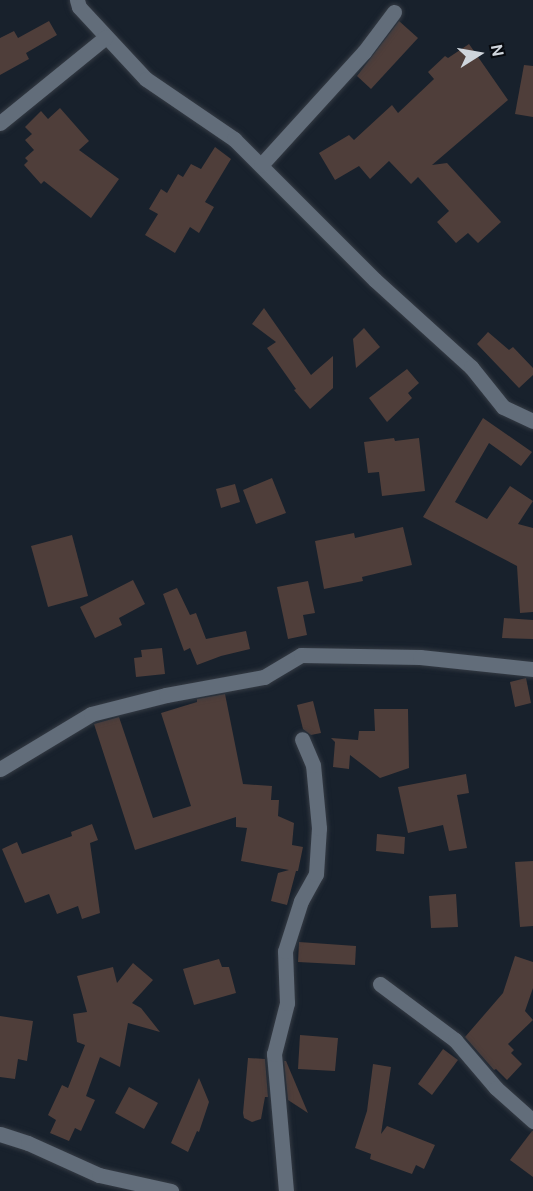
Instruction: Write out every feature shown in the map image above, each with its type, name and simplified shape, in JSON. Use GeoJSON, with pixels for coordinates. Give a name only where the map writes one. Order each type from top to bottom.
{"type":"FeatureCollection","features":[{"type":"Feature","properties":{"kind":"street"},"geometry":{"type":"LineString","coordinates":[[76,0],[79,7],[106,38],[146,79],[234,140],[375,280],[471,367],[502,407],[533,421]]}},
{"type":"Feature","properties":{"kind":"street"},"geometry":{"type":"LineString","coordinates":[[261,165],[364,52],[394,12]]}},
{"type":"Feature","properties":{"kind":"street"},"geometry":{"type":"LineString","coordinates":[[0,123],[106,38]]}},
{"type":"Feature","properties":{"kind":"street"},"geometry":{"type":"LineString","coordinates":[[0,769],[91,714],[166,695],[264,677],[301,655],[420,657],[533,669]]}},
{"type":"Feature","properties":{"kind":"street"},"geometry":{"type":"LineString","coordinates":[[286,1191],[274,1054],[287,1003],[285,951],[301,901],[316,874],[319,828],[313,765],[302,739]]}},
{"type":"Feature","properties":{"kind":"street"},"geometry":{"type":"LineString","coordinates":[[380,984],[455,1040],[496,1088],[533,1121]]}},
{"type":"Feature","properties":{"kind":"street"},"geometry":{"type":"LineString","coordinates":[[0,1134],[28,1143],[99,1175],[171,1191]]}},
{"type":"Feature","properties":{"kind":"building"},"geometry":{"type":"Polygon","coordinates":[[[49,21],[57,35],[26,53],[29,59],[0,75],[0,38],[14,31],[18,38],[49,21]]]}},
{"type":"Feature","properties":{"kind":"building"},"geometry":{"type":"Polygon","coordinates":[[[399,21],[418,38],[371,89],[357,76],[399,21]]]}},
{"type":"Feature","properties":{"kind":"building"},"geometry":{"type":"Polygon","coordinates":[[[469,44],[508,100],[432,165],[447,163],[501,222],[478,243],[468,233],[456,243],[437,222],[449,211],[418,177],[411,184],[389,161],[370,179],[359,166],[335,180],[319,153],[349,135],[354,140],[392,105],[398,113],[434,79],[428,72],[445,56],[448,58],[469,44]]]}},
{"type":"Feature","properties":{"kind":"building"},"geometry":{"type":"Polygon","coordinates":[[[524,65],[533,66],[533,117],[515,114],[524,65]]]}},
{"type":"Feature","properties":{"kind":"building"},"geometry":{"type":"Polygon","coordinates":[[[60,108],[89,141],[79,150],[119,179],[91,218],[44,181],[41,184],[24,165],[28,161],[25,158],[34,150],[25,140],[32,134],[25,127],[41,111],[48,119],[60,108]]]}},
{"type":"Feature","properties":{"kind":"building"},"geometry":{"type":"Polygon","coordinates":[[[215,147],[231,159],[205,202],[214,207],[199,233],[190,227],[175,253],[145,235],[158,214],[149,209],[161,189],[167,193],[178,174],[183,177],[191,164],[201,169],[215,147]]]}},
{"type":"Feature","properties":{"kind":"building"},"geometry":{"type":"Polygon","coordinates":[[[264,308],[311,375],[333,356],[333,388],[310,409],[294,390],[296,389],[267,348],[276,342],[252,324],[264,308]]]}},
{"type":"Feature","properties":{"kind":"building"},"geometry":{"type":"Polygon","coordinates":[[[364,328],[380,347],[356,368],[353,339],[364,328]]]}},
{"type":"Feature","properties":{"kind":"building"},"geometry":{"type":"Polygon","coordinates":[[[488,332],[509,350],[513,347],[533,368],[533,375],[519,388],[477,344],[488,332]]]}},
{"type":"Feature","properties":{"kind":"building"},"geometry":{"type":"Polygon","coordinates":[[[407,369],[419,383],[408,393],[412,398],[387,422],[369,398],[407,369]]]}},
{"type":"Feature","properties":{"kind":"building"},"geometry":{"type":"Polygon","coordinates":[[[483,418],[532,452],[521,466],[489,443],[455,502],[487,519],[510,486],[533,501],[518,524],[533,528],[533,612],[520,613],[517,566],[423,517],[483,418]]]}},
{"type":"Feature","properties":{"kind":"building"},"geometry":{"type":"Polygon","coordinates":[[[394,438],[395,441],[419,438],[425,491],[382,496],[379,472],[368,473],[364,442],[394,438]]]}},
{"type":"Feature","properties":{"kind":"building"},"geometry":{"type":"Polygon","coordinates":[[[272,478],[286,513],[256,524],[243,490],[272,478]]]}},
{"type":"Feature","properties":{"kind":"building"},"geometry":{"type":"Polygon","coordinates":[[[235,484],[240,502],[221,508],[216,489],[235,484]]]}},
{"type":"Feature","properties":{"kind":"building"},"geometry":{"type":"Polygon","coordinates":[[[403,527],[412,565],[362,577],[363,581],[324,589],[315,541],[354,533],[355,538],[403,527]]]}},
{"type":"Feature","properties":{"kind":"building"},"geometry":{"type":"Polygon","coordinates":[[[72,535],[88,596],[48,607],[31,546],[72,535]]]}},
{"type":"Feature","properties":{"kind":"building"},"geometry":{"type":"Polygon","coordinates":[[[133,580],[145,604],[119,618],[122,625],[95,638],[80,607],[133,580]]]}},
{"type":"Feature","properties":{"kind":"building"},"geometry":{"type":"Polygon","coordinates":[[[308,581],[315,613],[303,615],[307,635],[288,639],[277,587],[308,581]]]}},
{"type":"Feature","properties":{"kind":"building"},"geometry":{"type":"Polygon","coordinates":[[[177,588],[190,615],[196,613],[206,639],[246,631],[250,649],[197,665],[190,648],[184,651],[163,594],[177,588]]]}},
{"type":"Feature","properties":{"kind":"building"},"geometry":{"type":"Polygon","coordinates":[[[504,618],[533,620],[533,639],[502,638],[504,618]]]}},
{"type":"Feature","properties":{"kind":"building"},"geometry":{"type":"Polygon","coordinates":[[[162,648],[165,674],[136,677],[134,658],[142,657],[141,650],[162,648]]]}},
{"type":"Feature","properties":{"kind":"building"},"geometry":{"type":"Polygon","coordinates":[[[526,678],[531,703],[515,707],[510,682],[526,678]]]}},
{"type":"Feature","properties":{"kind":"building"},"geometry":{"type":"Polygon","coordinates":[[[225,694],[243,784],[272,786],[271,800],[279,800],[278,816],[294,823],[292,845],[303,847],[287,905],[271,901],[278,873],[289,870],[241,861],[247,828],[236,827],[236,817],[135,850],[94,724],[119,717],[153,818],[191,806],[161,713],[197,702],[197,699],[225,694]]]}},
{"type":"Feature","properties":{"kind":"building"},"geometry":{"type":"Polygon","coordinates":[[[313,701],[321,733],[311,735],[303,729],[297,705],[313,701]]]}},
{"type":"Feature","properties":{"kind":"building"},"geometry":{"type":"Polygon","coordinates":[[[374,709],[408,709],[409,768],[380,778],[350,755],[349,769],[333,767],[335,742],[331,738],[358,740],[359,731],[375,731],[374,709]]]}},
{"type":"Feature","properties":{"kind":"building"},"geometry":{"type":"Polygon","coordinates":[[[466,774],[469,793],[457,795],[467,848],[449,851],[443,825],[408,833],[398,787],[466,774]]]}},
{"type":"Feature","properties":{"kind":"building"},"geometry":{"type":"Polygon","coordinates":[[[92,824],[98,840],[90,843],[100,913],[82,919],[78,906],[57,914],[49,894],[25,903],[2,849],[17,842],[22,854],[72,836],[71,832],[92,824]]]}},
{"type":"Feature","properties":{"kind":"building"},"geometry":{"type":"Polygon","coordinates":[[[377,834],[405,837],[404,854],[376,851],[377,834]]]}},
{"type":"Feature","properties":{"kind":"building"},"geometry":{"type":"Polygon","coordinates":[[[533,861],[533,926],[520,927],[515,862],[533,861]]]}},
{"type":"Feature","properties":{"kind":"building"},"geometry":{"type":"Polygon","coordinates":[[[456,894],[458,927],[431,928],[429,896],[456,894]]]}},
{"type":"Feature","properties":{"kind":"building"},"geometry":{"type":"Polygon","coordinates":[[[299,942],[356,946],[355,965],[298,962],[299,942]]]}},
{"type":"Feature","properties":{"kind":"building"},"geometry":{"type":"Polygon","coordinates":[[[515,956],[533,962],[533,988],[525,1011],[533,1020],[508,1044],[514,1050],[511,1053],[522,1064],[507,1080],[496,1069],[494,1070],[465,1037],[503,993],[515,956]]]}},
{"type":"Feature","properties":{"kind":"building"},"geometry":{"type":"Polygon","coordinates":[[[219,959],[222,967],[229,967],[236,993],[194,1005],[183,969],[219,959]]]}},
{"type":"Feature","properties":{"kind":"building"},"geometry":{"type":"Polygon","coordinates":[[[133,963],[153,980],[132,1003],[141,1008],[160,1032],[128,1023],[120,1067],[100,1057],[86,1096],[95,1100],[81,1131],[75,1128],[69,1141],[50,1133],[56,1120],[48,1115],[62,1085],[68,1088],[85,1045],[77,1042],[73,1014],[87,1012],[77,976],[113,967],[117,983],[133,963]]]}},
{"type":"Feature","properties":{"kind":"building"},"geometry":{"type":"Polygon","coordinates":[[[0,1016],[33,1021],[27,1061],[18,1059],[15,1079],[0,1077],[0,1016]]]}},
{"type":"Feature","properties":{"kind":"building"},"geometry":{"type":"Polygon","coordinates":[[[300,1035],[338,1038],[335,1071],[298,1069],[300,1035]]]}},
{"type":"Feature","properties":{"kind":"building"},"geometry":{"type":"Polygon","coordinates":[[[443,1049],[458,1060],[432,1095],[418,1084],[443,1049]]]}},
{"type":"Feature","properties":{"kind":"building"},"geometry":{"type":"Polygon","coordinates":[[[248,1058],[265,1059],[268,1097],[265,1097],[261,1119],[252,1122],[244,1118],[243,1113],[248,1058]]]}},
{"type":"Feature","properties":{"kind":"building"},"geometry":{"type":"Polygon","coordinates":[[[284,1061],[286,1061],[308,1113],[288,1100],[284,1061]]]}},
{"type":"Feature","properties":{"kind":"building"},"geometry":{"type":"Polygon","coordinates":[[[373,1064],[391,1067],[381,1134],[387,1126],[435,1145],[424,1169],[416,1165],[412,1174],[370,1159],[371,1154],[355,1148],[367,1111],[373,1064]]]}},
{"type":"Feature","properties":{"kind":"building"},"geometry":{"type":"Polygon","coordinates":[[[199,1078],[209,1102],[199,1132],[197,1131],[188,1152],[171,1143],[199,1078]]]}},
{"type":"Feature","properties":{"kind":"building"},"geometry":{"type":"Polygon","coordinates":[[[129,1087],[158,1103],[144,1129],[115,1113],[129,1087]]]}},
{"type":"Feature","properties":{"kind":"building"},"geometry":{"type":"Polygon","coordinates":[[[533,1131],[533,1177],[510,1160],[533,1131]]]}}]}
